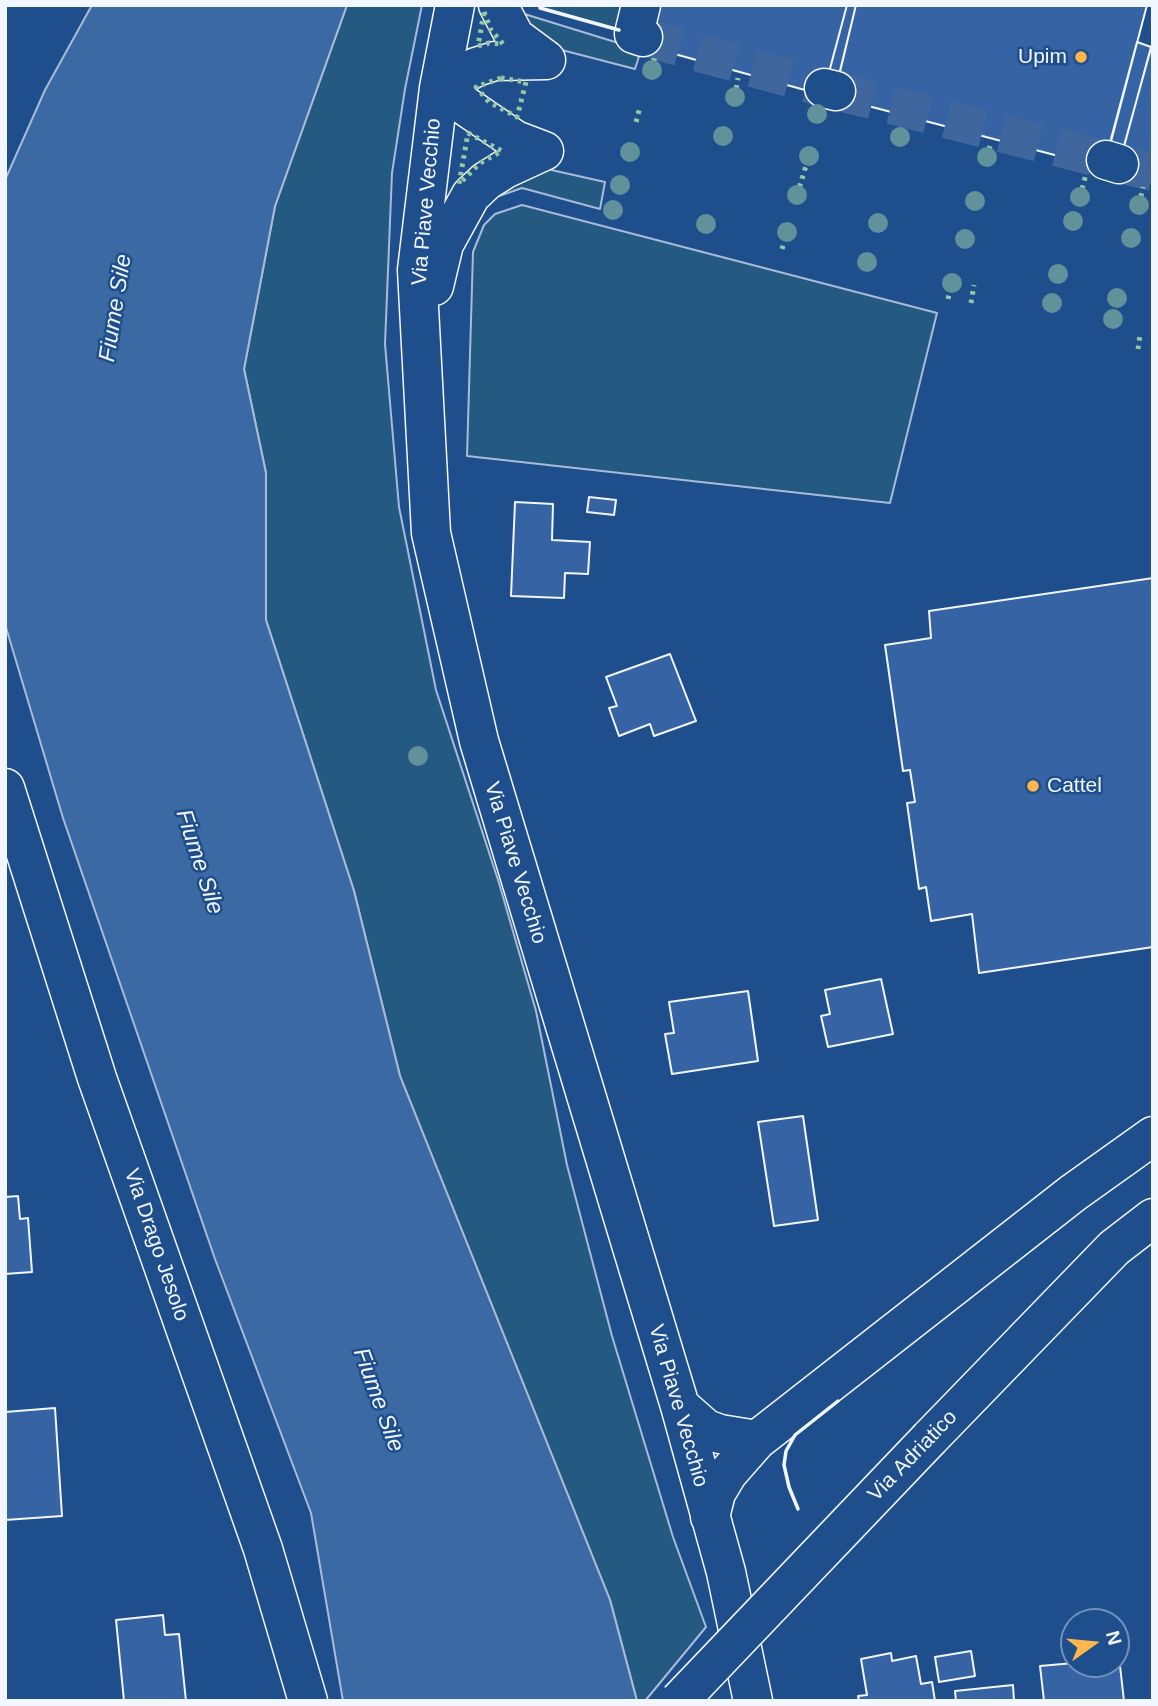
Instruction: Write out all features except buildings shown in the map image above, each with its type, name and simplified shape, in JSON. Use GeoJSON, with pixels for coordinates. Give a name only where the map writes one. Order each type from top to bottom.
{"type":"FeatureCollection","features":[{"type":"Feature","properties":{"kind":"street","name":"Via Piave Vecchio"},"geometry":{"type":"LineString","coordinates":[[455,5],[439,88],[417,270],[431,533],[479,741],[680,1406],[726,1573],[753,1701]]}},
{"type":"Feature","properties":{"kind":"street"},"geometry":{"type":"LineString","coordinates":[[421,346],[443,244],[471,195],[505,169],[544,151],[515,141],[439,88],[475,67],[495,61],[546,60],[515,37],[498,5]]}},
{"type":"Feature","properties":{"kind":"street","name":"Via Drago Jesolo"},"geometry":{"type":"LineString","coordinates":[[5,788],[97,1078],[263,1549],[308,1701]]}},
{"type":"Feature","properties":{"kind":"street"},"geometry":{"type":"LineString","coordinates":[[710,1517],[716,1493],[728,1473],[757,1440],[1073,1193],[1153,1136]]}},
{"type":"Feature","properties":{"kind":"street","name":"Via Adriatico"},"geometry":{"type":"LineString","coordinates":[[679,1701],[1114,1248],[1153,1218]]}},
{"type":"Feature","properties":{"kind":"street"},"geometry":{"type":"LineString","coordinates":[[680,1406],[706,1429],[757,1440]]}},
{"type":"Feature","properties":{"kind":"shaded area"},"geometry":{"type":"Polygon","coordinates":[[[347,5],[422,5],[392,173],[385,344],[399,507],[436,690],[499,883],[536,1011],[567,1165],[612,1336],[673,1537],[706,1627],[645,1701],[637,1701],[610,1600],[400,1076],[354,891],[266,620],[266,473],[244,369],[275,206],[347,5]]]}},
{"type":"Feature","properties":{"kind":"shaded area"},"geometry":{"type":"Polygon","coordinates":[[[540,5],[635,5],[629,33],[540,8],[540,5]]]}},
{"type":"Feature","properties":{"kind":"shaded area"},"geometry":{"type":"Polygon","coordinates":[[[518,12],[641,50],[635,69],[554,48],[540,40],[518,12]]]}},
{"type":"Feature","properties":{"kind":"shaded area"},"geometry":{"type":"Polygon","coordinates":[[[547,169],[605,182],[600,209],[522,188],[479,203],[547,169]]]}},
{"type":"Feature","properties":{"kind":"shaded area"},"geometry":{"type":"Polygon","coordinates":[[[522,205],[937,313],[890,503],[467,456],[473,252],[484,225],[495,214],[522,205]]]}},
{"type":"Feature","properties":{"kind":"water","name":"Fiume Sile"},"geometry":{"type":"Polygon","coordinates":[[[92,5],[347,5],[275,206],[244,369],[266,473],[266,620],[354,891],[400,1076],[610,1600],[637,1701],[343,1701],[311,1513],[215,1259],[63,818],[5,624],[5,180],[45,90],[92,5]]]}},
{"type":"Feature","properties":{"kind":"tunnel"},"geometry":{"type":"LineString","coordinates":[[643,37],[824,88]]}},
{"type":"Feature","properties":{"kind":"tunnel"},"geometry":{"type":"LineString","coordinates":[[836,91],[1106,160]]}},
{"type":"Feature","properties":{"kind":"tunnel"},"geometry":{"type":"LineString","coordinates":[[1119,164],[1153,172]]}},
{"type":"Feature","properties":{"kind":"hedge"},"geometry":{"type":"LineString","coordinates":[[484,12],[491,30],[503,44],[489,43],[478,46],[484,12]]}},
{"type":"Feature","properties":{"kind":"hedge"},"geometry":{"type":"LineString","coordinates":[[652,70],[655,55]]}},
{"type":"Feature","properties":{"kind":"hedge"},"geometry":{"type":"LineString","coordinates":[[501,78],[526,82],[517,117],[489,102],[476,87],[501,78]]}},
{"type":"Feature","properties":{"kind":"hedge"},"geometry":{"type":"LineString","coordinates":[[735,97],[738,78]]}},
{"type":"Feature","properties":{"kind":"hedge"},"geometry":{"type":"LineString","coordinates":[[636,122],[640,107]]}},
{"type":"Feature","properties":{"kind":"hedge"},"geometry":{"type":"LineString","coordinates":[[817,114],[819,107]]}},
{"type":"Feature","properties":{"kind":"hedge"},"geometry":{"type":"LineString","coordinates":[[468,133],[502,151],[480,163],[459,184],[468,133]]}},
{"type":"Feature","properties":{"kind":"hedge"},"geometry":{"type":"LineString","coordinates":[[987,157],[990,146]]}},
{"type":"Feature","properties":{"kind":"hedge"},"geometry":{"type":"LineString","coordinates":[[797,195],[809,156]]}},
{"type":"Feature","properties":{"kind":"hedge"},"geometry":{"type":"LineString","coordinates":[[1080,197],[1086,174]]}},
{"type":"Feature","properties":{"kind":"hedge"},"geometry":{"type":"LineString","coordinates":[[1139,205],[1143,187]]}},
{"type":"Feature","properties":{"kind":"hedge"},"geometry":{"type":"LineString","coordinates":[[782,249],[787,232]]}},
{"type":"Feature","properties":{"kind":"hedge"},"geometry":{"type":"LineString","coordinates":[[948,299],[952,283]]}},
{"type":"Feature","properties":{"kind":"hedge"},"geometry":{"type":"LineString","coordinates":[[971,303],[974,285]]}},
{"type":"Feature","properties":{"kind":"hedge"},"geometry":{"type":"LineString","coordinates":[[1138,349],[1140,335]]}},
{"type":"Feature","properties":{"kind":"wall"},"geometry":{"type":"LineString","coordinates":[[540,5],[540,8],[619,30]]}},
{"type":"Feature","properties":{"kind":"wall"},"geometry":{"type":"LineString","coordinates":[[798,1509],[784,1465],[786,1451],[795,1435],[838,1401]]}},
{"type":"Feature","properties":{"kind":"place","name":"Upim"},"geometry":{"type":"Point","coordinates":[1081,57]}},
{"type":"Feature","properties":{"kind":"place","name":"Cattel"},"geometry":{"type":"Point","coordinates":[1033,786]}}]}
